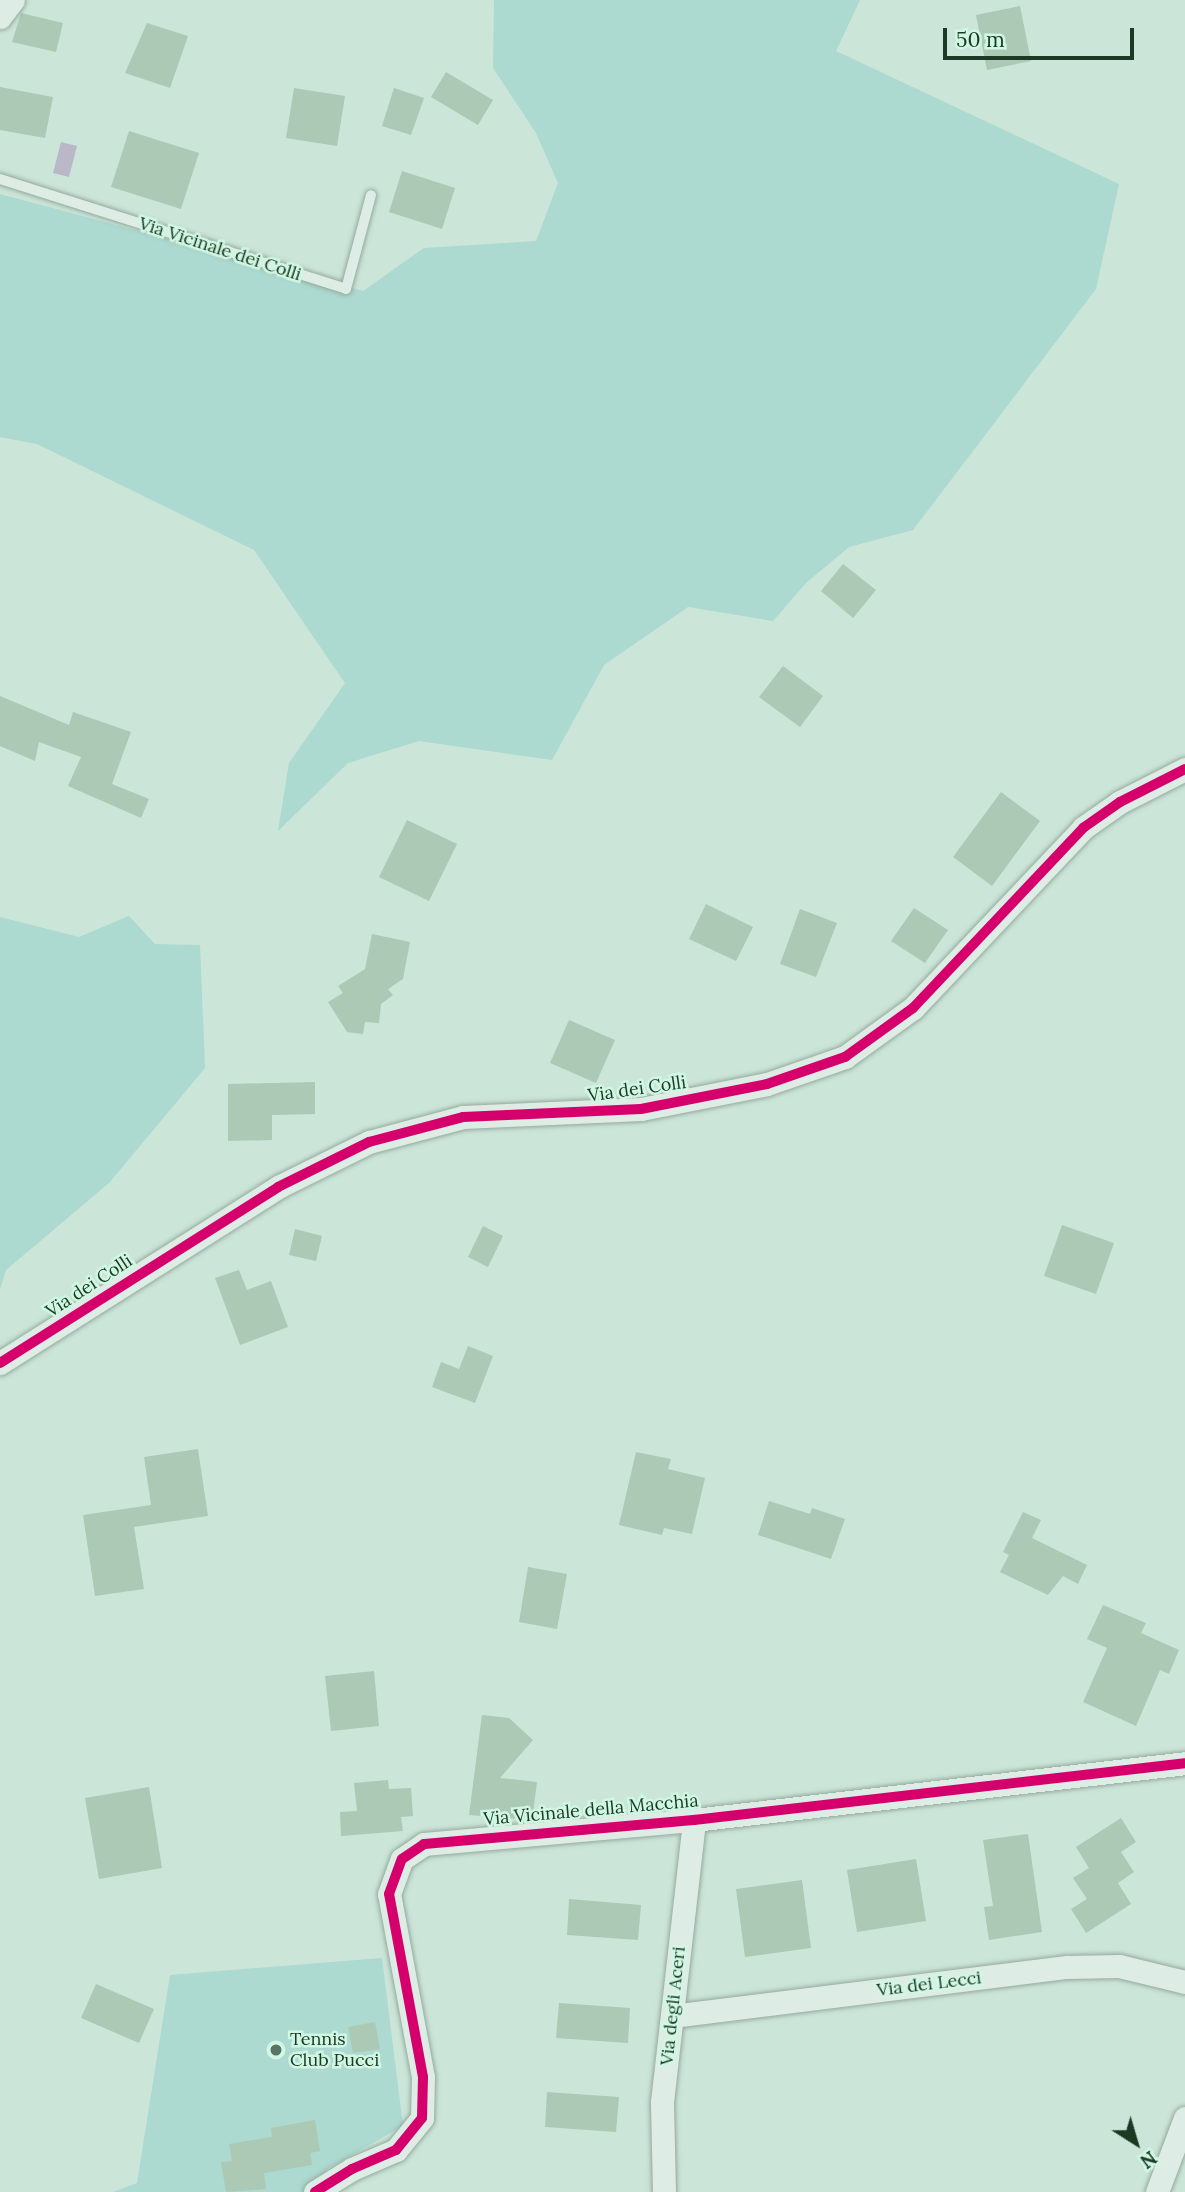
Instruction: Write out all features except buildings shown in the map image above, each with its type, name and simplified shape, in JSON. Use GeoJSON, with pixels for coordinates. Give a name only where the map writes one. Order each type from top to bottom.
{"type":"FeatureCollection","features":[{"type":"Feature","properties":{"kind":"street"},"geometry":{"type":"LineString","coordinates":[[0,17],[13,0]]}},
{"type":"Feature","properties":{"kind":"street","name":"Via dei Colli"},"geometry":{"type":"LineString","coordinates":[[0,1363],[278,1187],[369,1142],[463,1117],[641,1109],[758,1086],[845,1057],[913,1008],[1083,828],[1120,802],[1185,769]]}},
{"type":"Feature","properties":{"kind":"street","name":"Via Vicinale della Macchia"},"geometry":{"type":"LineString","coordinates":[[315,2192],[352,2169],[396,2150],[422,2118],[423,2077],[389,1902],[397,1867],[409,1853],[442,1839],[694,1820],[1185,1763]]}},
{"type":"Feature","properties":{"kind":"street","name":"Via degli Aceri"},"geometry":{"type":"LineString","coordinates":[[664,2192],[662,2102],[694,1820]]}},
{"type":"Feature","properties":{"kind":"street","name":"Via dei Lecci"},"geometry":{"type":"LineString","coordinates":[[672,2016],[1067,1967],[1119,1966],[1185,1982]]}},
{"type":"Feature","properties":{"kind":"street"},"geometry":{"type":"LineString","coordinates":[[1157,2192],[1185,2118]]}},
{"type":"Feature","properties":{"kind":"lane","name":"Via Vicinale dei Colli"},"geometry":{"type":"LineString","coordinates":[[0,179],[346,289],[371,195]]}},
{"type":"Feature","properties":{"kind":"shaded area"},"geometry":{"type":"Polygon","coordinates":[[[494,0],[860,0],[836,51],[1119,184],[1096,289],[913,530],[849,547],[806,583],[773,621],[688,607],[604,665],[552,760],[419,741],[348,763],[278,831],[289,763],[345,683],[254,550],[37,444],[0,437],[0,194],[363,291],[424,248],[536,241],[558,183],[536,133],[493,68],[494,0]]]}},
{"type":"Feature","properties":{"kind":"shaded area"},"geometry":{"type":"Polygon","coordinates":[[[61,142],[77,146],[69,177],[53,173],[61,142]]]}},
{"type":"Feature","properties":{"kind":"shaded area"},"geometry":{"type":"Polygon","coordinates":[[[129,916],[155,944],[200,945],[205,1068],[109,1183],[6,1270],[0,1289],[0,917],[79,937],[129,916]]]}},
{"type":"Feature","properties":{"kind":"shaded area","name":"Tennis Club Pucci"},"geometry":{"type":"Polygon","coordinates":[[[382,1958],[403,2126],[327,2169],[311,2192],[113,2192],[137,2183],[170,1975],[382,1958]]]}},
{"type":"Feature","properties":{"kind":"cycle path"},"geometry":{"type":"LineString","coordinates":[[0,1363],[278,1187],[369,1142],[463,1117],[641,1109],[767,1084],[845,1057],[913,1008],[1083,828],[1120,802],[1185,769]]}},
{"type":"Feature","properties":{"kind":"cycle path"},"geometry":{"type":"LineString","coordinates":[[315,2192],[352,2169],[396,2150],[422,2118],[423,2077],[389,1894],[402,1859],[424,1844],[694,1820],[1185,1763]]}},
{"type":"Feature","properties":{"kind":"place","name":"Tennis Club Pucci"},"geometry":{"type":"Point","coordinates":[276,2050]}}]}
